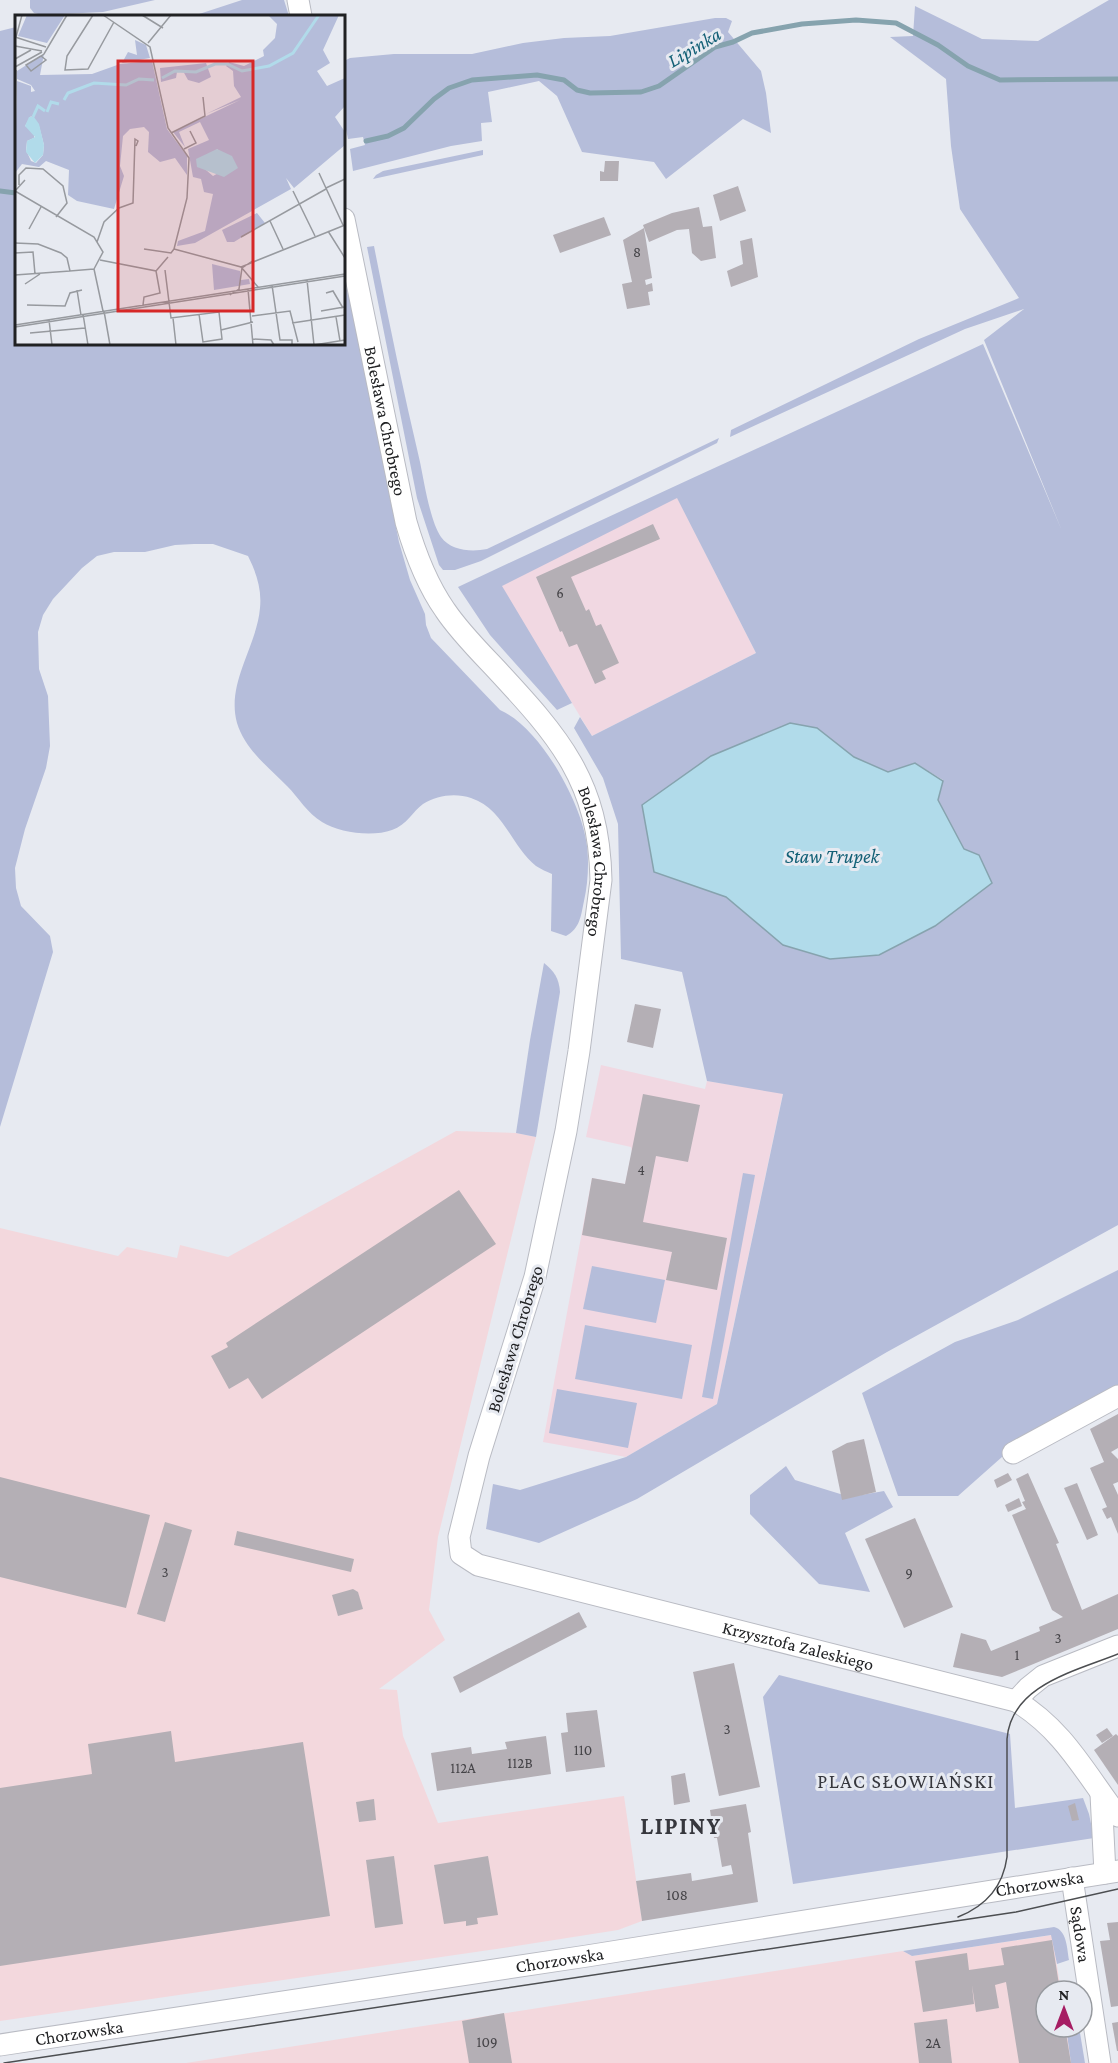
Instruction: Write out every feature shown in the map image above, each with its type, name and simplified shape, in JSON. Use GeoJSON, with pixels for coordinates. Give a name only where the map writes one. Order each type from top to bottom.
{"type":"FeatureCollection","features":[{"type":"Feature","properties":{"kind":"street"},"geometry":{"type":"LineString","coordinates":[[298,0],[301,15]]}},
{"type":"Feature","properties":{"kind":"street","name":"Bolesława Chrobrego"},"geometry":{"type":"LineString","coordinates":[[345,224],[406,522],[418,559],[445,610],[548,726],[564,750],[586,792],[600,855],[601,880],[566,1131],[536,1277],[479,1456],[459,1537],[461,1554]]}},
{"type":"Feature","properties":{"kind":"street"},"geometry":{"type":"LineString","coordinates":[[1014,1453],[1118,1396]]}},
{"type":"Feature","properties":{"kind":"street","name":"Krzysztofa Zaleskiego"},"geometry":{"type":"LineString","coordinates":[[461,1554],[478,1565],[1016,1701],[1048,1723],[1069,1747],[1118,1816]]}},
{"type":"Feature","properties":{"kind":"street"},"geometry":{"type":"LineString","coordinates":[[1016,1701],[1043,1676],[1118,1646]]}},
{"type":"Feature","properties":{"kind":"street"},"geometry":{"type":"LineString","coordinates":[[1101,1794],[1112,1872]]}},
{"type":"Feature","properties":{"kind":"street","name":"Chorzowska"},"geometry":{"type":"LineString","coordinates":[[0,2045],[587,1956],[1112,1872]]}},
{"type":"Feature","properties":{"kind":"street","name":"Sądowa"},"geometry":{"type":"LineString","coordinates":[[1072,1878],[1100,2063]]}},
{"type":"Feature","properties":{"kind":"shaded area"},"geometry":{"type":"Polygon","coordinates":[[[30,0],[155,0],[103,12],[42,15],[34,13],[30,8],[30,0]]]}},
{"type":"Feature","properties":{"kind":"shaded area"},"geometry":{"type":"Polygon","coordinates":[[[242,0],[284,0],[289,15],[196,15],[242,0]]]}},
{"type":"Feature","properties":{"kind":"shaded area"},"geometry":{"type":"Polygon","coordinates":[[[1109,0],[1118,0],[1118,1225],[887,1352],[637,1499],[539,1543],[486,1529],[493,1484],[520,1490],[626,1457],[717,1404],[783,1094],[707,1081],[682,972],[621,959],[618,824],[603,778],[574,728],[580,717],[592,736],[756,653],[677,498],[502,586],[572,703],[557,710],[490,635],[458,587],[983,344],[1062,531],[984,340],[1024,309],[965,329],[730,437],[731,430],[919,339],[1019,298],[960,209],[951,146],[946,79],[890,37],[913,36],[915,6],[982,39],[1038,41],[1109,0]],[[817,728],[726,897],[783,945],[830,959],[879,955],[935,926],[964,849],[938,800],[943,780],[915,763],[888,772],[854,758],[817,728]]]}},
{"type":"Feature","properties":{"kind":"shaded area"},"geometry":{"type":"Polygon","coordinates":[[[715,18],[726,18],[732,21],[728,32],[761,71],[771,133],[743,119],[666,179],[654,162],[582,152],[557,96],[539,81],[488,92],[492,122],[481,123],[482,141],[451,146],[353,171],[350,149],[365,145],[363,137],[348,139],[345,125],[345,60],[350,58],[394,54],[472,54],[523,43],[610,36],[715,18]]]}},
{"type":"Feature","properties":{"kind":"shaded area"},"geometry":{"type":"Polygon","coordinates":[[[15,27],[15,345],[345,345],[345,285],[399,542],[410,580],[425,614],[431,638],[500,710],[530,732],[544,749],[557,768],[577,809],[587,846],[588,866],[581,916],[574,930],[566,936],[551,931],[552,874],[536,866],[527,858],[492,810],[482,803],[465,796],[440,797],[423,804],[402,825],[384,832],[347,831],[322,822],[258,757],[246,741],[237,723],[235,708],[239,679],[254,636],[260,608],[258,581],[248,556],[213,544],[194,544],[175,545],[145,552],[114,552],[97,556],[82,568],[53,599],[43,615],[38,632],[39,669],[48,696],[50,746],[46,768],[25,829],[15,868],[16,888],[21,906],[50,936],[53,952],[0,1127],[0,31],[15,27]]]}},
{"type":"Feature","properties":{"kind":"shaded area"},"geometry":{"type":"Polygon","coordinates":[[[483,150],[483,155],[373,179],[383,171],[483,150]]]}},
{"type":"Feature","properties":{"kind":"shaded area"},"geometry":{"type":"Polygon","coordinates":[[[374,246],[431,511],[437,530],[445,542],[450,545],[468,550],[487,549],[719,438],[717,443],[481,561],[455,570],[443,570],[439,565],[417,498],[367,247],[374,246]]]}},
{"type":"Feature","properties":{"kind":"shaded area"},"geometry":{"type":"Polygon","coordinates":[[[677,497],[756,653],[592,736],[501,586],[677,497]]]}},
{"type":"Feature","properties":{"kind":"shaded area"},"geometry":{"type":"Polygon","coordinates":[[[544,963],[555,975],[560,992],[536,1137],[516,1133],[544,963]]]}},
{"type":"Feature","properties":{"kind":"shaded area"},"geometry":{"type":"Polygon","coordinates":[[[601,1065],[705,1089],[707,1081],[783,1093],[717,1404],[626,1457],[543,1442],[592,1178],[625,1184],[632,1152],[631,1147],[586,1137],[601,1065]]]}},
{"type":"Feature","properties":{"kind":"shaded area"},"geometry":{"type":"Polygon","coordinates":[[[456,1131],[516,1133],[536,1137],[438,1537],[429,1610],[445,1640],[379,1689],[397,1690],[403,1736],[438,1823],[624,1796],[642,1921],[618,1930],[503,1948],[0,2021],[0,1228],[118,1256],[127,1247],[177,1258],[180,1245],[228,1257],[456,1131]]]}},
{"type":"Feature","properties":{"kind":"shaded area"},"geometry":{"type":"Polygon","coordinates":[[[743,1173],[755,1175],[713,1399],[702,1397],[743,1173]]]}},
{"type":"Feature","properties":{"kind":"shaded area"},"geometry":{"type":"Polygon","coordinates":[[[592,1266],[665,1280],[656,1323],[583,1309],[592,1266]]]}},
{"type":"Feature","properties":{"kind":"shaded area"},"geometry":{"type":"Polygon","coordinates":[[[1118,1270],[1118,1389],[1011,1449],[958,1496],[898,1496],[862,1393],[955,1342],[1018,1320],[1118,1270]]]}},
{"type":"Feature","properties":{"kind":"shaded area"},"geometry":{"type":"Polygon","coordinates":[[[585,1325],[692,1345],[682,1399],[575,1379],[585,1325]]]}},
{"type":"Feature","properties":{"kind":"shaded area"},"geometry":{"type":"Polygon","coordinates":[[[557,1389],[637,1403],[628,1448],[549,1433],[557,1389]]]}},
{"type":"Feature","properties":{"kind":"shaded area"},"geometry":{"type":"Polygon","coordinates":[[[786,1466],[795,1480],[850,1497],[884,1491],[893,1507],[845,1533],[870,1592],[819,1584],[750,1514],[750,1495],[786,1466]]]}},
{"type":"Feature","properties":{"kind":"shaded area"},"geometry":{"type":"Polygon","coordinates":[[[779,1675],[1010,1734],[1015,1808],[1083,1798],[1094,1838],[793,1884],[763,1697],[779,1675]]]}},
{"type":"Feature","properties":{"kind":"shaded area"},"geometry":{"type":"Polygon","coordinates":[[[1054,1927],[1064,1936],[1069,1960],[1057,1964],[1051,1935],[912,1956],[903,1951],[1054,1927]]]}},
{"type":"Feature","properties":{"kind":"shaded area"},"geometry":{"type":"Polygon","coordinates":[[[1052,1935],[1059,1979],[1034,1979],[1034,2039],[1068,2039],[1071,2063],[186,2063],[903,1951],[912,1956],[1052,1935]]]}},
{"type":"Feature","properties":{"kind":"shaded area"},"geometry":{"type":"Polygon","coordinates":[[[1068,2039],[1081,2039],[1085,2063],[1071,2063],[1068,2039]]]}},
{"type":"Feature","properties":{"kind":"water","name":"Staw Trupek"},"geometry":{"type":"Polygon","coordinates":[[[790,723],[817,728],[854,757],[888,772],[915,763],[943,781],[938,800],[964,849],[979,855],[992,883],[935,926],[879,955],[830,959],[783,945],[726,897],[654,872],[642,805],[711,756],[790,723]]]}},
{"type":"Feature","properties":{"kind":"building"},"geometry":{"type":"Polygon","coordinates":[[[605,161],[619,161],[618,181],[600,181],[600,171],[604,172],[605,161]]]}},
{"type":"Feature","properties":{"kind":"building"},"geometry":{"type":"Polygon","coordinates":[[[738,186],[746,211],[720,221],[713,195],[738,186]]]}},
{"type":"Feature","properties":{"kind":"building"},"geometry":{"type":"Polygon","coordinates":[[[699,207],[703,227],[712,226],[716,258],[701,261],[692,253],[689,229],[677,230],[649,242],[643,225],[672,213],[699,207]]]}},
{"type":"Feature","properties":{"kind":"building"},"geometry":{"type":"Polygon","coordinates":[[[604,217],[611,235],[560,253],[553,235],[604,217]]]}},
{"type":"Feature","properties":{"kind":"building"},"geometry":{"type":"Polygon","coordinates":[[[644,228],[652,278],[645,280],[646,285],[652,283],[653,291],[648,292],[650,305],[627,309],[622,284],[632,282],[623,240],[644,228]]]}},
{"type":"Feature","properties":{"kind":"building"},"geometry":{"type":"Polygon","coordinates":[[[752,238],[758,277],[731,287],[727,271],[743,264],[740,241],[752,238]]]}},
{"type":"Feature","properties":{"kind":"building"},"geometry":{"type":"Polygon","coordinates":[[[653,524],[660,539],[571,577],[586,611],[589,609],[596,626],[601,624],[619,663],[602,671],[606,679],[595,684],[577,644],[569,647],[562,631],[560,632],[536,577],[653,524]]]}},
{"type":"Feature","properties":{"kind":"building"},"geometry":{"type":"Polygon","coordinates":[[[635,1004],[661,1009],[653,1048],[627,1042],[635,1004]]]}},
{"type":"Feature","properties":{"kind":"building"},"geometry":{"type":"Polygon","coordinates":[[[643,1094],[700,1105],[688,1162],[656,1156],[643,1222],[727,1238],[717,1290],[666,1280],[672,1252],[582,1235],[592,1178],[625,1184],[643,1094]]]}},
{"type":"Feature","properties":{"kind":"building"},"geometry":{"type":"Polygon","coordinates":[[[459,1190],[496,1244],[262,1399],[248,1378],[229,1389],[211,1356],[228,1347],[226,1343],[459,1190]]]}},
{"type":"Feature","properties":{"kind":"building"},"geometry":{"type":"Polygon","coordinates":[[[1118,1414],[1118,1448],[1111,1452],[1118,1459],[1118,1482],[1113,1484],[1118,1495],[1118,1534],[1111,1517],[1107,1519],[1102,1509],[1107,1507],[1090,1468],[1104,1462],[1090,1429],[1118,1414]]]}},
{"type":"Feature","properties":{"kind":"building"},"geometry":{"type":"Polygon","coordinates":[[[864,1439],[876,1492],[842,1500],[832,1451],[847,1443],[864,1439]]]}},
{"type":"Feature","properties":{"kind":"building"},"geometry":{"type":"Polygon","coordinates":[[[1008,1473],[1012,1480],[997,1488],[994,1480],[1008,1473]]]}},
{"type":"Feature","properties":{"kind":"building"},"geometry":{"type":"Polygon","coordinates":[[[1028,1473],[1059,1543],[1056,1544],[1082,1610],[1118,1594],[1118,1629],[1002,1677],[953,1667],[961,1633],[986,1640],[991,1651],[1040,1631],[1039,1627],[1063,1617],[1052,1610],[1012,1515],[1026,1509],[1016,1479],[1028,1473]]]}},
{"type":"Feature","properties":{"kind":"building"},"geometry":{"type":"Polygon","coordinates":[[[0,1477],[150,1515],[126,1608],[0,1577],[0,1477]]]}},
{"type":"Feature","properties":{"kind":"building"},"geometry":{"type":"Polygon","coordinates":[[[1077,1483],[1098,1535],[1087,1540],[1064,1488],[1077,1483]]]}},
{"type":"Feature","properties":{"kind":"building"},"geometry":{"type":"Polygon","coordinates":[[[1019,1498],[1022,1506],[1008,1512],[1005,1505],[1019,1498]]]}},
{"type":"Feature","properties":{"kind":"building"},"geometry":{"type":"Polygon","coordinates":[[[915,1518],[953,1607],[904,1628],[865,1539],[915,1518]]]}},
{"type":"Feature","properties":{"kind":"building"},"geometry":{"type":"Polygon","coordinates":[[[165,1522],[192,1530],[165,1622],[137,1614],[165,1522]]]}},
{"type":"Feature","properties":{"kind":"building"},"geometry":{"type":"Polygon","coordinates":[[[237,1531],[354,1559],[351,1572],[234,1545],[237,1531]]]}},
{"type":"Feature","properties":{"kind":"building"},"geometry":{"type":"Polygon","coordinates":[[[353,1589],[358,1592],[363,1609],[338,1616],[332,1595],[353,1589]]]}},
{"type":"Feature","properties":{"kind":"building"},"geometry":{"type":"Polygon","coordinates":[[[579,1612],[587,1627],[460,1693],[453,1677],[579,1612]]]}},
{"type":"Feature","properties":{"kind":"building"},"geometry":{"type":"Polygon","coordinates":[[[734,1663],[760,1787],[719,1796],[693,1672],[734,1663]]]}},
{"type":"Feature","properties":{"kind":"building"},"geometry":{"type":"Polygon","coordinates":[[[597,1710],[605,1767],[566,1772],[561,1733],[568,1732],[566,1713],[597,1710]]]}},
{"type":"Feature","properties":{"kind":"building"},"geometry":{"type":"Polygon","coordinates":[[[1107,1728],[1113,1736],[1102,1743],[1096,1735],[1107,1728]]]}},
{"type":"Feature","properties":{"kind":"building"},"geometry":{"type":"Polygon","coordinates":[[[171,1731],[175,1762],[303,1742],[330,1916],[0,1966],[0,1788],[92,1774],[88,1744],[171,1731]]]}},
{"type":"Feature","properties":{"kind":"building"},"geometry":{"type":"Polygon","coordinates":[[[1116,1734],[1118,1736],[1118,1785],[1094,1750],[1116,1734]]]}},
{"type":"Feature","properties":{"kind":"building"},"geometry":{"type":"Polygon","coordinates":[[[546,1736],[551,1774],[437,1791],[431,1753],[471,1747],[472,1754],[507,1749],[505,1742],[546,1736]]]}},
{"type":"Feature","properties":{"kind":"building"},"geometry":{"type":"Polygon","coordinates":[[[685,1773],[690,1802],[674,1805],[671,1776],[685,1773]]]}},
{"type":"Feature","properties":{"kind":"building"},"geometry":{"type":"Polygon","coordinates":[[[374,1799],[376,1820],[359,1822],[356,1802],[374,1799]]]}},
{"type":"Feature","properties":{"kind":"building"},"geometry":{"type":"Polygon","coordinates":[[[1075,1803],[1079,1820],[1072,1821],[1068,1806],[1075,1803]]]}},
{"type":"Feature","properties":{"kind":"building"},"geometry":{"type":"Polygon","coordinates":[[[746,1804],[758,1902],[642,1921],[636,1881],[691,1873],[692,1881],[733,1874],[731,1865],[722,1867],[717,1838],[714,1838],[710,1810],[746,1804]]]}},
{"type":"Feature","properties":{"kind":"building"},"geometry":{"type":"Polygon","coordinates":[[[394,1856],[403,1924],[375,1928],[366,1860],[394,1856]]]}},
{"type":"Feature","properties":{"kind":"building"},"geometry":{"type":"Polygon","coordinates":[[[488,1856],[498,1915],[477,1918],[478,1924],[466,1926],[466,1921],[444,1924],[434,1865],[488,1856]]]}},
{"type":"Feature","properties":{"kind":"building"},"geometry":{"type":"Polygon","coordinates":[[[1118,1922],[1118,2006],[1111,2007],[1100,1941],[1110,1940],[1107,1923],[1118,1922]]]}},
{"type":"Feature","properties":{"kind":"building"},"geometry":{"type":"Polygon","coordinates":[[[1052,1940],[1058,1979],[1034,1979],[1034,2039],[1067,2039],[1071,2063],[1019,2063],[1006,1982],[995,1985],[999,2008],[976,2012],[972,1985],[974,2004],[923,2012],[915,1961],[967,1953],[969,1970],[1004,1965],[1001,1948],[1052,1940]]]}},
{"type":"Feature","properties":{"kind":"building"},"geometry":{"type":"Polygon","coordinates":[[[504,2013],[512,2063],[469,2063],[462,2021],[504,2013]]]}},
{"type":"Feature","properties":{"kind":"building"},"geometry":{"type":"Polygon","coordinates":[[[947,2019],[952,2063],[919,2063],[914,2023],[947,2019]]]}},
{"type":"Feature","properties":{"kind":"building"},"geometry":{"type":"Polygon","coordinates":[[[1118,2022],[1118,2051],[1117,2051],[1112,2023],[1118,2022]]]}},
{"type":"Feature","properties":{"kind":"waterway","name":"Lipinka"},"geometry":{"type":"LineString","coordinates":[[366,141],[388,136],[404,128],[449,88],[472,80],[537,75],[564,80],[577,90],[590,93],[641,92],[659,86],[715,47],[752,33],[802,24],[856,20],[896,23],[938,45],[968,66],[1000,80],[1118,79]]}},
{"type":"Feature","properties":{"kind":"waterway","name":"Lipinka"},"geometry":{"type":"LineString","coordinates":[[0,191],[15,193]]}},
{"type":"Feature","properties":{"kind":"tram line"},"geometry":{"type":"LineString","coordinates":[[958,1917],[985,1901],[997,1886],[1005,1868],[1007,1857],[1007,1739],[1011,1721],[1020,1705],[1033,1693],[1065,1674],[1118,1654]]}},
{"type":"Feature","properties":{"kind":"tram line"},"geometry":{"type":"LineString","coordinates":[[4,2063],[1016,1912],[1118,1889]]}},
{"type":"Feature","properties":{"kind":"district","name":"PLAC SŁOWIAŃSKI"},"geometry":{"type":"Point","coordinates":[906,1781]}},
{"type":"Feature","properties":{"kind":"district","name":"LIPINY"},"geometry":{"type":"Point","coordinates":[681,1825]}}]}
